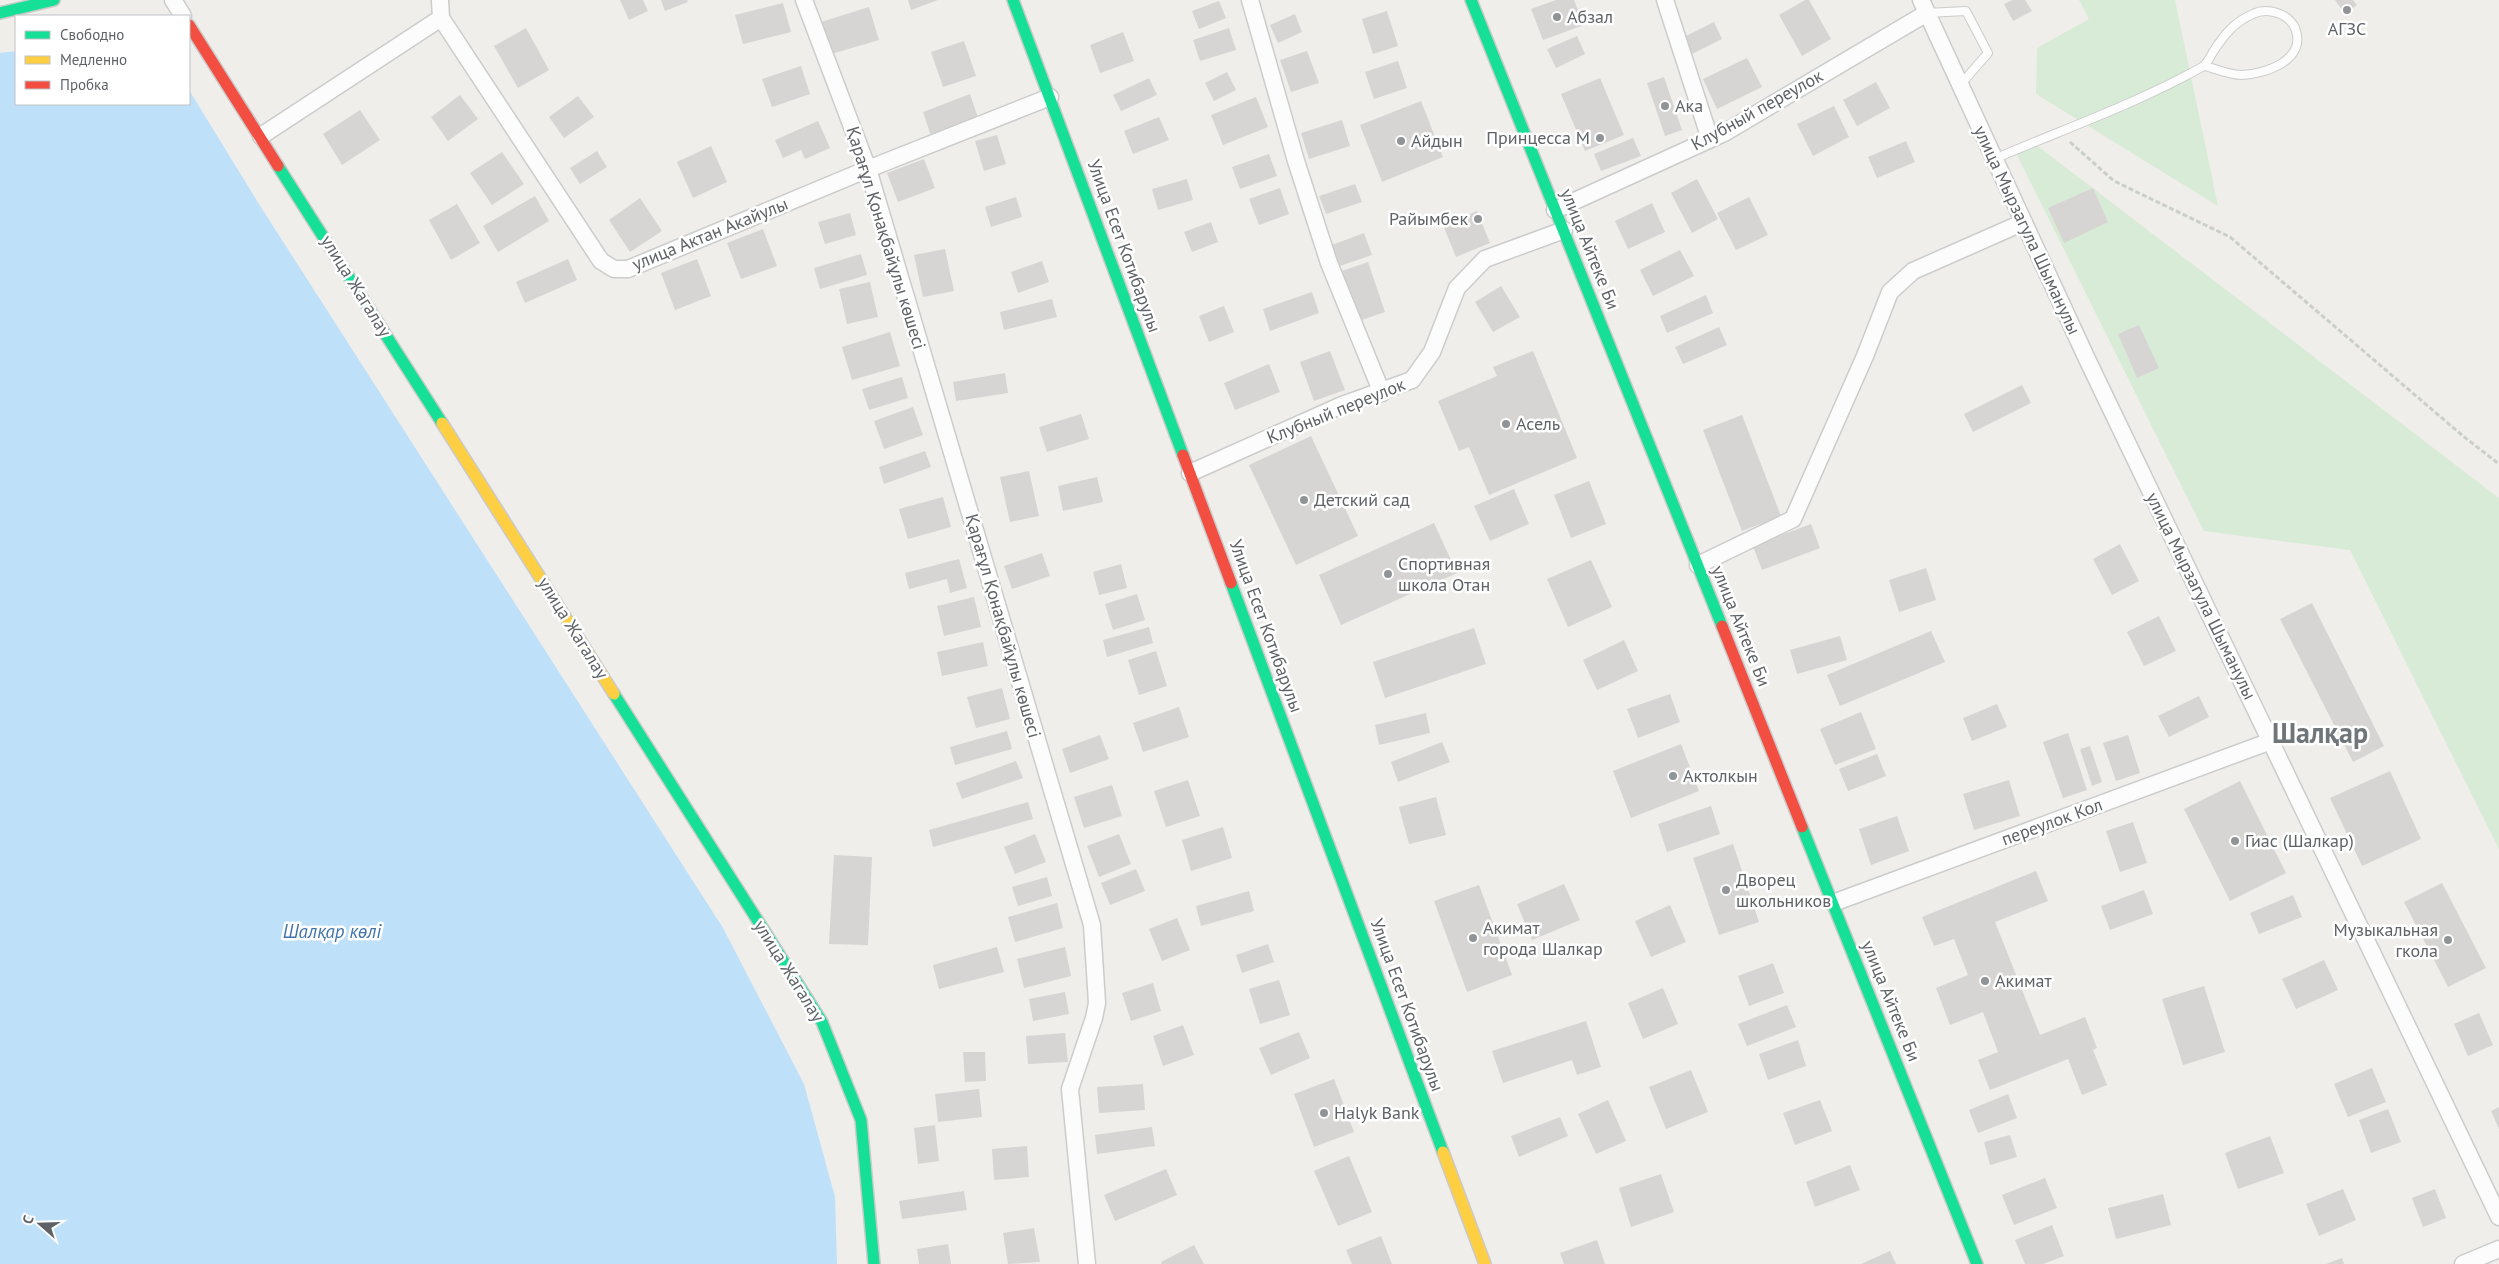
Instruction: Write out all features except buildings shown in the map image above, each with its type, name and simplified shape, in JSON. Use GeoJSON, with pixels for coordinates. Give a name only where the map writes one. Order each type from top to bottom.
{"type":"FeatureCollection","features":[{"type":"Feature","properties":{"kind":"street"},"geometry":{"type":"LineString","coordinates":[[0,13],[54,0]]}},
{"type":"Feature","properties":{"kind":"street"},"geometry":{"type":"LineString","coordinates":[[173,0],[182,15]]}},
{"type":"Feature","properties":{"kind":"street"},"geometry":{"type":"LineString","coordinates":[[260,136],[441,18],[440,0]]}},
{"type":"Feature","properties":{"kind":"street","name":"Қарағұл Қонақбайұлы көшесі"},"geometry":{"type":"LineString","coordinates":[[804,0],[868,169],[1092,925],[1097,1003],[1094,1018],[1070,1088],[1087,1264]]}},
{"type":"Feature","properties":{"kind":"street","name":"Улица Есет Котибарулы"},"geometry":{"type":"LineString","coordinates":[[1013,0],[1485,1264]]}},
{"type":"Feature","properties":{"kind":"street"},"geometry":{"type":"LineString","coordinates":[[1250,0],[1296,161],[1329,263],[1382,392]]}},
{"type":"Feature","properties":{"kind":"street","name":"улица Айтеке Би"},"geometry":{"type":"LineString","coordinates":[[1471,0],[1978,1264]]}},
{"type":"Feature","properties":{"kind":"street"},"geometry":{"type":"LineString","coordinates":[[1666,0],[1710,139]]}},
{"type":"Feature","properties":{"kind":"street","name":"Клубный переулок"},"geometry":{"type":"LineString","coordinates":[[1555,210],[1710,139],[1924,6]]}},
{"type":"Feature","properties":{"kind":"street","name":"улица Мырзагула Шыманулы"},"geometry":{"type":"LineString","coordinates":[[1924,6],[1994,159],[2499,1216]]}},
{"type":"Feature","properties":{"kind":"street","name":"улица Актан Акайулы"},"geometry":{"type":"LineString","coordinates":[[441,18],[602,261],[614,269],[628,269],[868,169],[1050,97]]}},
{"type":"Feature","properties":{"kind":"street","name":"улица Жагалау"},"geometry":{"type":"LineString","coordinates":[[190,27],[822,1022],[861,1120],[874,1264]]}},
{"type":"Feature","properties":{"kind":"street"},"geometry":{"type":"LineString","coordinates":[[1698,565],[1792,519],[1865,356],[1890,292],[1913,271],[2024,222]]}},
{"type":"Feature","properties":{"kind":"street","name":"Клубный переулок"},"geometry":{"type":"LineString","coordinates":[[1190,473],[1342,405],[1412,380],[1432,352],[1457,288],[1485,259],[1564,230]]}},
{"type":"Feature","properties":{"kind":"street","name":"переулок Кол"},"geometry":{"type":"LineString","coordinates":[[1833,903],[2271,741]]}},
{"type":"Feature","properties":{"kind":"street"},"geometry":{"type":"LineString","coordinates":[[2463,1264],[2499,1249]]}},
{"type":"Feature","properties":{"kind":"lane"},"geometry":{"type":"LineString","coordinates":[[1924,6],[1966,11],[1988,53],[1961,84]]}},
{"type":"Feature","properties":{"kind":"lane"},"geometry":{"type":"LineString","coordinates":[[1994,159],[2124,106],[2205,66],[2232,25],[2254,13],[2277,12],[2287,18],[2294,26],[2297,40],[2295,48],[2285,61],[2271,70],[2240,75],[2205,66]]}},
{"type":"Feature","properties":{"kind":"path"},"geometry":{"type":"LineString","coordinates":[[2058,132],[2114,181],[2230,237],[2463,436],[2499,464]]}},
{"type":"Feature","properties":{"kind":"green space"},"geometry":{"type":"Polygon","coordinates":[[[2079,0],[2175,0],[2218,206],[2036,94],[2037,48],[2089,19],[2079,0]]]}},
{"type":"Feature","properties":{"kind":"green space"},"geometry":{"type":"Polygon","coordinates":[[[2031,141],[2499,498],[2499,849],[2350,550],[2204,531],[2017,155],[2031,141]]]}},
{"type":"Feature","properties":{"kind":"water","name":"Шалқар көлі"},"geometry":{"type":"Polygon","coordinates":[[[15,51],[15,105],[190,105],[190,92],[257,201],[723,928],[804,1084],[835,1197],[837,1264],[0,1264],[0,53],[15,51]]]}},
{"type":"Feature","properties":{"kind":"traffic: fast"},"geometry":{"type":"LineString","coordinates":[[0,13],[54,0]]}},
{"type":"Feature","properties":{"kind":"traffic: fast"},"geometry":{"type":"LineString","coordinates":[[1013,0],[1183,455]]}},
{"type":"Feature","properties":{"kind":"traffic: fast"},"geometry":{"type":"LineString","coordinates":[[1471,0],[1722,626]]}},
{"type":"Feature","properties":{"kind":"traffic: fast"},"geometry":{"type":"LineString","coordinates":[[278,166],[442,423]]}},
{"type":"Feature","properties":{"kind":"traffic: fast"},"geometry":{"type":"LineString","coordinates":[[1231,583],[1443,1152]]}},
{"type":"Feature","properties":{"kind":"traffic: fast"},"geometry":{"type":"LineString","coordinates":[[614,694],[822,1022],[861,1120],[874,1264]]}},
{"type":"Feature","properties":{"kind":"traffic: fast"},"geometry":{"type":"LineString","coordinates":[[1802,827],[1977,1264]]}},
{"type":"Feature","properties":{"kind":"traffic: slow"},"geometry":{"type":"LineString","coordinates":[[442,423],[614,694]]}},
{"type":"Feature","properties":{"kind":"traffic: slow"},"geometry":{"type":"LineString","coordinates":[[1443,1152],[1485,1264]]}},
{"type":"Feature","properties":{"kind":"traffic: jam"},"geometry":{"type":"LineString","coordinates":[[190,27],[278,166]]}},
{"type":"Feature","properties":{"kind":"traffic: jam"},"geometry":{"type":"LineString","coordinates":[[1183,455],[1231,583]]}},
{"type":"Feature","properties":{"kind":"traffic: jam"},"geometry":{"type":"LineString","coordinates":[[1722,626],[1802,827]]}},
{"type":"Feature","properties":{"kind":"place","name":"АГЗС"},"geometry":{"type":"Point","coordinates":[2347,10]}},
{"type":"Feature","properties":{"kind":"place","name":"Абзал"},"geometry":{"type":"Point","coordinates":[1557,17]}},
{"type":"Feature","properties":{"kind":"place","name":"Ака"},"geometry":{"type":"Point","coordinates":[1665,106]}},
{"type":"Feature","properties":{"kind":"place","name":"Принцесса М"},"geometry":{"type":"Point","coordinates":[1600,138]}},
{"type":"Feature","properties":{"kind":"place","name":"Айдын"},"geometry":{"type":"Point","coordinates":[1401,141]}},
{"type":"Feature","properties":{"kind":"place","name":"Райымбек"},"geometry":{"type":"Point","coordinates":[1478,219]}},
{"type":"Feature","properties":{"kind":"place","name":"Асель"},"geometry":{"type":"Point","coordinates":[1506,424]}},
{"type":"Feature","properties":{"kind":"place","name":"Детский сад"},"geometry":{"type":"Point","coordinates":[1304,500]}},
{"type":"Feature","properties":{"kind":"place","name":"Спортивная школа Отан"},"geometry":{"type":"Point","coordinates":[1388,574]}},
{"type":"Feature","properties":{"kind":"place","name":"Актолкын"},"geometry":{"type":"Point","coordinates":[1673,776]}},
{"type":"Feature","properties":{"kind":"place","name":"Гиас (Шалкар)"},"geometry":{"type":"Point","coordinates":[2235,841]}},
{"type":"Feature","properties":{"kind":"place","name":"Дворец школьников"},"geometry":{"type":"Point","coordinates":[1726,890]}},
{"type":"Feature","properties":{"kind":"place","name":"Акимат города Шалкар"},"geometry":{"type":"Point","coordinates":[1473,938]}},
{"type":"Feature","properties":{"kind":"place","name":"Музыкальная гкола"},"geometry":{"type":"Point","coordinates":[2448,940]}},
{"type":"Feature","properties":{"kind":"place","name":"Акимат"},"geometry":{"type":"Point","coordinates":[1985,981]}},
{"type":"Feature","properties":{"kind":"place","name":"Halyk Bank"},"geometry":{"type":"Point","coordinates":[1324,1113]}},
{"type":"Feature","properties":{"kind":"district","name":"Шалқар"},"geometry":{"type":"Point","coordinates":[2320,733]}}]}
